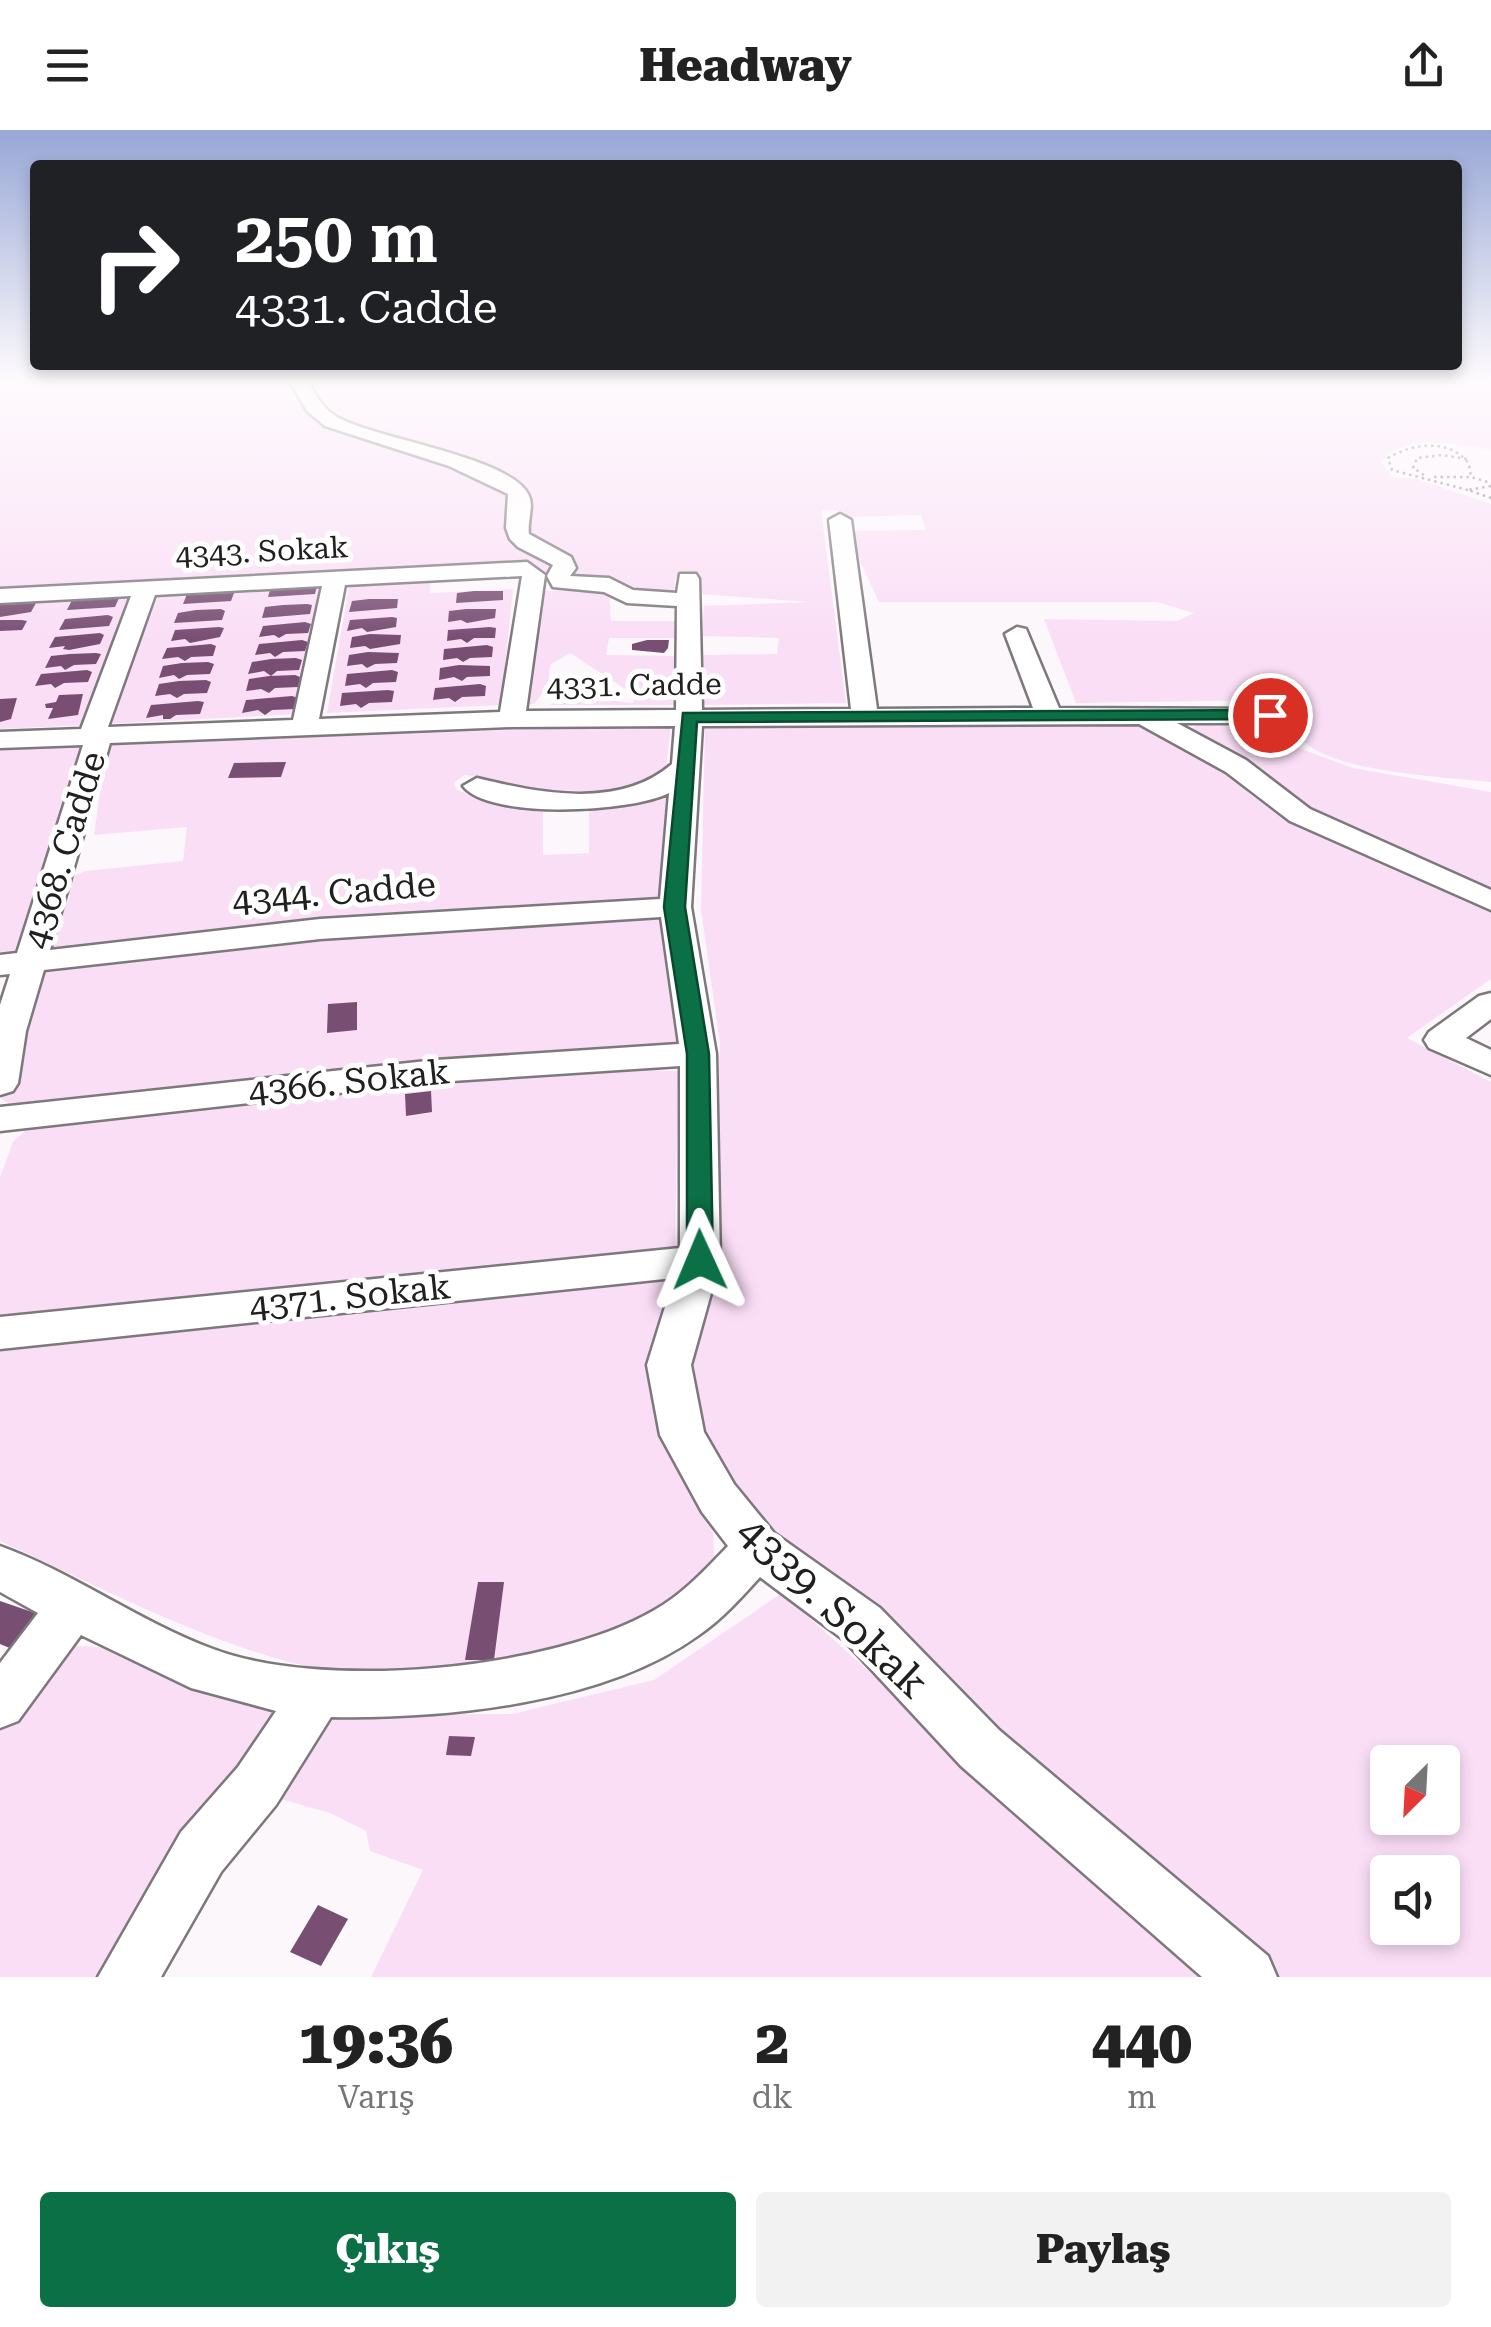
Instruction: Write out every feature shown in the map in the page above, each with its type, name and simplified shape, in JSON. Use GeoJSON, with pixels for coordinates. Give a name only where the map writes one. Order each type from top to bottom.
{"type":"FeatureCollection","features":[{"type":"Feature","properties":{"kind":"street","name":"4339. Sokak"},"geometry":{"type":"LineString","coordinates":[[464,467],[517,492],[521,500],[516,531],[520,538],[563,562],[565,568],[558,576],[561,582],[608,585],[627,596],[642,598],[688,590],[689,717],[674,907],[698,1054],[700,1260],[670,1365],[682,1435],[718,1498],[757,1548],[862,1624],[980,1748],[1247,1977]]}},
{"type":"Feature","properties":{"kind":"street"},"geometry":{"type":"LineString","coordinates":[[840,520],[866,716]]}},
{"type":"Feature","properties":{"kind":"street","name":"4343. Sokak"},"geometry":{"type":"LineString","coordinates":[[0,596],[527,568],[534,574],[512,720]]}},
{"type":"Feature","properties":{"kind":"street"},"geometry":{"type":"LineString","coordinates":[[305,725],[336,577]]}},
{"type":"Feature","properties":{"kind":"street","name":"4368. Cadde"},"geometry":{"type":"LineString","coordinates":[[0,1083],[16,963],[146,588]]}},
{"type":"Feature","properties":{"kind":"street"},"geometry":{"type":"LineString","coordinates":[[1018,634],[1049,716]]}},
{"type":"Feature","properties":{"kind":"street","name":"4331. Cadde"},"geometry":{"type":"LineString","coordinates":[[0,740],[96,733],[512,720],[1270,715]]}},
{"type":"Feature","properties":{"kind":"street"},"geometry":{"type":"LineString","coordinates":[[1141,716],[1236,766],[1300,814],[1491,901]]}},
{"type":"Feature","properties":{"kind":"street"},"geometry":{"type":"LineString","coordinates":[[477,786],[529,798],[627,798],[666,784],[686,767]]}},
{"type":"Feature","properties":{"kind":"street","name":"4344. Cadde"},"geometry":{"type":"LineString","coordinates":[[16,963],[320,929],[674,907]]}},
{"type":"Feature","properties":{"kind":"street"},"geometry":{"type":"LineString","coordinates":[[1491,1003],[1440,1040],[1491,1064]]}},
{"type":"Feature","properties":{"kind":"street","name":"4366. Sokak"},"geometry":{"type":"LineString","coordinates":[[0,1119],[438,1072],[620,1056],[698,1054]]}},
{"type":"Feature","properties":{"kind":"street","name":"4371. Sokak"},"geometry":{"type":"LineString","coordinates":[[0,1333],[700,1260]]}},
{"type":"Feature","properties":{"kind":"street"},"geometry":{"type":"LineString","coordinates":[[0,1567],[72,1608],[217,1674],[336,1696],[472,1689],[573,1667],[668,1629],[719,1588],[757,1548]]}},
{"type":"Feature","properties":{"kind":"street"},"geometry":{"type":"LineString","coordinates":[[0,1704],[72,1608]]}},
{"type":"Feature","properties":{"kind":"street"},"geometry":{"type":"LineString","coordinates":[[128,1977],[201,1852],[256,1786],[318,1692]]}},
{"type":"Feature","properties":{"kind":"path"},"geometry":{"type":"LineString","coordinates":[[1391,467],[1491,498]]}},
{"type":"Feature","properties":{"kind":"path"},"geometry":{"type":"LineString","coordinates":[[1414,467],[1426,476],[1471,477],[1491,485]]}},
{"type":"Feature","properties":{"kind":"path"},"geometry":{"type":"LineString","coordinates":[[1471,477],[1472,467]]}},
{"type":"Feature","properties":{"kind":"path"},"geometry":{"type":"LineString","coordinates":[[1468,490],[1491,485]]}},
{"type":"Feature","properties":{"kind":"shaded area"},"geometry":{"type":"Polygon","coordinates":[[[0,467],[456,467],[516,495],[511,541],[560,565],[544,581],[543,572],[533,564],[481,564],[0,589],[0,467]]]}},
{"type":"Feature","properties":{"kind":"shaded area"},"geometry":{"type":"Polygon","coordinates":[[[462,467],[1385,467],[1392,477],[1417,479],[1491,504],[1491,782],[1390,771],[1336,759],[1315,750],[1301,738],[1296,727],[1296,707],[1273,700],[1076,703],[1044,619],[1177,621],[1194,613],[1157,602],[879,602],[860,561],[852,531],[926,530],[921,515],[848,517],[842,511],[821,510],[846,703],[702,705],[700,655],[777,654],[779,638],[702,636],[704,606],[809,602],[702,594],[699,574],[675,579],[674,595],[638,591],[621,582],[569,573],[528,538],[519,488],[462,467]]]}},
{"type":"Feature","properties":{"kind":"shaded area"},"geometry":{"type":"Polygon","coordinates":[[[430,576],[430,593],[513,589],[501,705],[327,713],[350,581],[430,576]]]}},
{"type":"Feature","properties":{"kind":"shaded area"},"geometry":{"type":"Polygon","coordinates":[[[327,583],[300,714],[105,724],[160,592],[327,583]]]}},
{"type":"Feature","properties":{"kind":"shaded area"},"geometry":{"type":"Polygon","coordinates":[[[609,589],[611,621],[682,621],[680,638],[609,638],[606,655],[678,656],[677,705],[550,705],[573,695],[633,703],[636,696],[570,653],[550,665],[548,685],[535,703],[527,706],[542,591],[609,589]]]}},
{"type":"Feature","properties":{"kind":"shaded area"},"geometry":{"type":"Polygon","coordinates":[[[133,592],[86,725],[0,729],[0,600],[133,592]]]}},
{"type":"Feature","properties":{"kind":"shaded area"},"geometry":{"type":"Polygon","coordinates":[[[1198,724],[1241,727],[1353,768],[1491,792],[1491,890],[1323,817],[1275,786],[1259,766],[1191,729],[1198,724]]]}},
{"type":"Feature","properties":{"kind":"shaded area"},"geometry":{"type":"Polygon","coordinates":[[[671,725],[665,777],[647,783],[608,791],[548,793],[509,788],[464,775],[454,783],[456,789],[488,801],[543,807],[543,855],[589,853],[589,806],[676,786],[666,900],[311,920],[39,949],[70,897],[65,879],[86,871],[183,861],[187,827],[94,835],[107,743],[671,725]]]}},
{"type":"Feature","properties":{"kind":"shaded area"},"geometry":{"type":"Polygon","coordinates":[[[1142,725],[1223,769],[1279,814],[1491,912],[1491,979],[1407,1038],[1491,1082],[1491,1977],[1275,1977],[863,1606],[765,1526],[699,1435],[693,1351],[713,1222],[720,1044],[701,910],[705,726],[1142,725]]]}},
{"type":"Feature","properties":{"kind":"shaded area"},"geometry":{"type":"Polygon","coordinates":[[[83,744],[64,825],[37,904],[15,955],[0,957],[0,749],[83,744]]]}},
{"type":"Feature","properties":{"kind":"shaded area"},"geometry":{"type":"Polygon","coordinates":[[[663,913],[683,1043],[281,1078],[16,1109],[2,1099],[3,1076],[51,962],[663,913]]]}},
{"type":"Feature","properties":{"kind":"shaded area"},"geometry":{"type":"Polygon","coordinates":[[[579,1068],[678,1071],[675,1248],[0,1320],[0,1177],[13,1142],[39,1118],[579,1068]]]}},
{"type":"Feature","properties":{"kind":"shaded area"},"geometry":{"type":"Polygon","coordinates":[[[683,1270],[671,1320],[713,1522],[714,1565],[677,1604],[629,1628],[508,1670],[431,1680],[357,1676],[285,1661],[214,1637],[0,1541],[0,1341],[683,1270]]]}},
{"type":"Feature","properties":{"kind":"shaded area"},"geometry":{"type":"Polygon","coordinates":[[[782,1593],[1207,1977],[371,1977],[423,1870],[370,1851],[366,1831],[330,1813],[277,1798],[316,1722],[355,1715],[512,1714],[654,1680],[782,1593]]]}},
{"type":"Feature","properties":{"kind":"shaded area"},"geometry":{"type":"Polygon","coordinates":[[[59,1645],[100,1647],[169,1666],[265,1701],[282,1719],[105,1977],[0,1977],[0,1725],[59,1645]]]}},
{"type":"Feature","properties":{"kind":"building"},"geometry":{"type":"Polygon","coordinates":[[[317,586],[315,594],[268,597],[271,587],[317,586]]]}},
{"type":"Feature","properties":{"kind":"building"},"geometry":{"type":"Polygon","coordinates":[[[503,591],[503,600],[456,603],[457,593],[503,591]]]}},
{"type":"Feature","properties":{"kind":"building"},"geometry":{"type":"Polygon","coordinates":[[[234,593],[231,601],[183,604],[187,594],[234,593]]]}},
{"type":"Feature","properties":{"kind":"building"},"geometry":{"type":"Polygon","coordinates":[[[119,598],[115,607],[67,610],[72,600],[119,598]]]}},
{"type":"Feature","properties":{"kind":"building"},"geometry":{"type":"Polygon","coordinates":[[[398,599],[397,608],[349,612],[352,601],[398,599]]]}},
{"type":"Feature","properties":{"kind":"building"},"geometry":{"type":"Polygon","coordinates":[[[36,603],[31,612],[0,617],[0,605],[36,603]]]}},
{"type":"Feature","properties":{"kind":"building"},"geometry":{"type":"Polygon","coordinates":[[[312,605],[310,614],[262,618],[265,607],[312,605]]]}},
{"type":"Feature","properties":{"kind":"building"},"geometry":{"type":"Polygon","coordinates":[[[496,609],[495,618],[448,622],[449,611],[496,609]]]}},
{"type":"Feature","properties":{"kind":"building"},"geometry":{"type":"Polygon","coordinates":[[[225,611],[222,620],[174,623],[178,613],[225,611]]]}},
{"type":"Feature","properties":{"kind":"building"},"geometry":{"type":"Polygon","coordinates":[[[113,617],[109,626],[59,630],[65,619],[113,617]]]}},
{"type":"Feature","properties":{"kind":"building"},"geometry":{"type":"Polygon","coordinates":[[[397,618],[396,627],[347,631],[350,620],[397,618]]]}},
{"type":"Feature","properties":{"kind":"building"},"geometry":{"type":"Polygon","coordinates":[[[0,620],[27,621],[22,630],[0,631],[0,620]]]}},
{"type":"Feature","properties":{"kind":"building"},"geometry":{"type":"Polygon","coordinates":[[[311,624],[308,633],[259,637],[263,626],[311,624]]]}},
{"type":"Feature","properties":{"kind":"building"},"geometry":{"type":"Polygon","coordinates":[[[224,628],[220,637],[190,643],[185,639],[171,641],[175,630],[224,628]]]}},
{"type":"Feature","properties":{"kind":"building"},"geometry":{"type":"Polygon","coordinates":[[[496,628],[495,638],[474,638],[467,643],[461,639],[447,641],[448,630],[496,628]]]}},
{"type":"Feature","properties":{"kind":"building"},"geometry":{"type":"Polygon","coordinates":[[[104,635],[100,644],[69,650],[63,649],[65,646],[49,648],[55,637],[104,635]]]}},
{"type":"Feature","properties":{"kind":"building"},"geometry":{"type":"Polygon","coordinates":[[[401,635],[400,644],[350,648],[352,637],[401,635]]]}},
{"type":"Feature","properties":{"kind":"building"},"geometry":{"type":"Polygon","coordinates":[[[669,640],[668,648],[664,653],[632,650],[632,644],[669,640]]]}},
{"type":"Feature","properties":{"kind":"building"},"geometry":{"type":"Polygon","coordinates":[[[308,642],[305,651],[283,652],[275,657],[270,653],[255,655],[259,644],[308,642]]]}},
{"type":"Feature","properties":{"kind":"building"},"geometry":{"type":"Polygon","coordinates":[[[216,646],[213,656],[185,661],[178,657],[162,659],[167,648],[216,646]]]}},
{"type":"Feature","properties":{"kind":"building"},"geometry":{"type":"Polygon","coordinates":[[[493,647],[492,657],[463,662],[457,658],[443,660],[444,649],[493,647]]]}},
{"type":"Feature","properties":{"kind":"building"},"geometry":{"type":"Polygon","coordinates":[[[399,653],[397,663],[367,668],[362,664],[347,666],[349,655],[399,653]]]}},
{"type":"Feature","properties":{"kind":"building"},"geometry":{"type":"Polygon","coordinates":[[[101,654],[96,664],[74,665],[65,670],[61,666],[45,668],[51,656],[101,654]]]}},
{"type":"Feature","properties":{"kind":"building"},"geometry":{"type":"Polygon","coordinates":[[[302,660],[299,670],[277,671],[271,676],[264,671],[248,674],[252,662],[302,660]]]}},
{"type":"Feature","properties":{"kind":"building"},"geometry":{"type":"Polygon","coordinates":[[[214,664],[210,674],[159,678],[163,666],[214,664]]]}},
{"type":"Feature","properties":{"kind":"building"},"geometry":{"type":"Polygon","coordinates":[[[490,666],[490,676],[439,680],[440,668],[490,666]]]}},
{"type":"Feature","properties":{"kind":"building"},"geometry":{"type":"Polygon","coordinates":[[[92,672],[88,682],[64,683],[55,688],[51,684],[35,686],[41,674],[92,672]]]}},
{"type":"Feature","properties":{"kind":"building"},"geometry":{"type":"Polygon","coordinates":[[[398,672],[396,682],[373,683],[366,688],[360,684],[345,686],[347,674],[398,672]]]}},
{"type":"Feature","properties":{"kind":"building"},"geometry":{"type":"Polygon","coordinates":[[[295,675],[300,677],[298,687],[275,688],[269,693],[261,689],[246,691],[249,679],[295,675]]]}},
{"type":"Feature","properties":{"kind":"building"},"geometry":{"type":"Polygon","coordinates":[[[211,682],[207,693],[177,698],[170,694],[155,696],[159,684],[211,682]]]}},
{"type":"Feature","properties":{"kind":"building"},"geometry":{"type":"Polygon","coordinates":[[[486,686],[485,696],[462,697],[455,702],[449,698],[433,700],[435,688],[486,686]]]}},
{"type":"Feature","properties":{"kind":"building"},"geometry":{"type":"Polygon","coordinates":[[[394,691],[392,702],[369,703],[361,708],[356,704],[340,706],[342,693],[394,691]]]}},
{"type":"Feature","properties":{"kind":"building"},"geometry":{"type":"Polygon","coordinates":[[[83,694],[78,715],[48,719],[53,708],[46,708],[45,704],[56,702],[59,695],[83,694]]]}},
{"type":"Feature","properties":{"kind":"building"},"geometry":{"type":"Polygon","coordinates":[[[17,698],[11,719],[0,722],[0,699],[17,698]]]}},
{"type":"Feature","properties":{"kind":"building"},"geometry":{"type":"Polygon","coordinates":[[[298,698],[295,709],[272,710],[265,715],[258,710],[242,713],[246,700],[298,698]]]}},
{"type":"Feature","properties":{"kind":"building"},"geometry":{"type":"Polygon","coordinates":[[[204,702],[200,714],[146,718],[151,705],[204,702]]]}},
{"type":"Feature","properties":{"kind":"building"},"geometry":{"type":"Polygon","coordinates":[[[286,762],[281,777],[228,778],[234,763],[286,762]]]}},
{"type":"Feature","properties":{"kind":"building"},"geometry":{"type":"Polygon","coordinates":[[[357,1002],[357,1030],[327,1033],[328,1004],[357,1002]]]}},
{"type":"Feature","properties":{"kind":"building"},"geometry":{"type":"Polygon","coordinates":[[[431,1091],[432,1112],[406,1116],[405,1094],[431,1091]]]}},
{"type":"Feature","properties":{"kind":"building"},"geometry":{"type":"Polygon","coordinates":[[[478,1582],[504,1582],[494,1660],[465,1660],[478,1582]]]}},
{"type":"Feature","properties":{"kind":"building"},"geometry":{"type":"Polygon","coordinates":[[[0,1601],[38,1614],[12,1649],[0,1644],[0,1601]]]}},
{"type":"Feature","properties":{"kind":"building"},"geometry":{"type":"Polygon","coordinates":[[[449,1736],[475,1737],[471,1756],[446,1755],[449,1736]]]}},
{"type":"Feature","properties":{"kind":"building"},"geometry":{"type":"Polygon","coordinates":[[[318,1905],[348,1919],[321,1966],[290,1952],[318,1905]]]}},
{"type":"Feature","properties":{"kind":"route"},"geometry":{"type":"LineString","coordinates":[[700,1260],[698,1054],[674,907],[689,717],[1270,715]]}}]}
